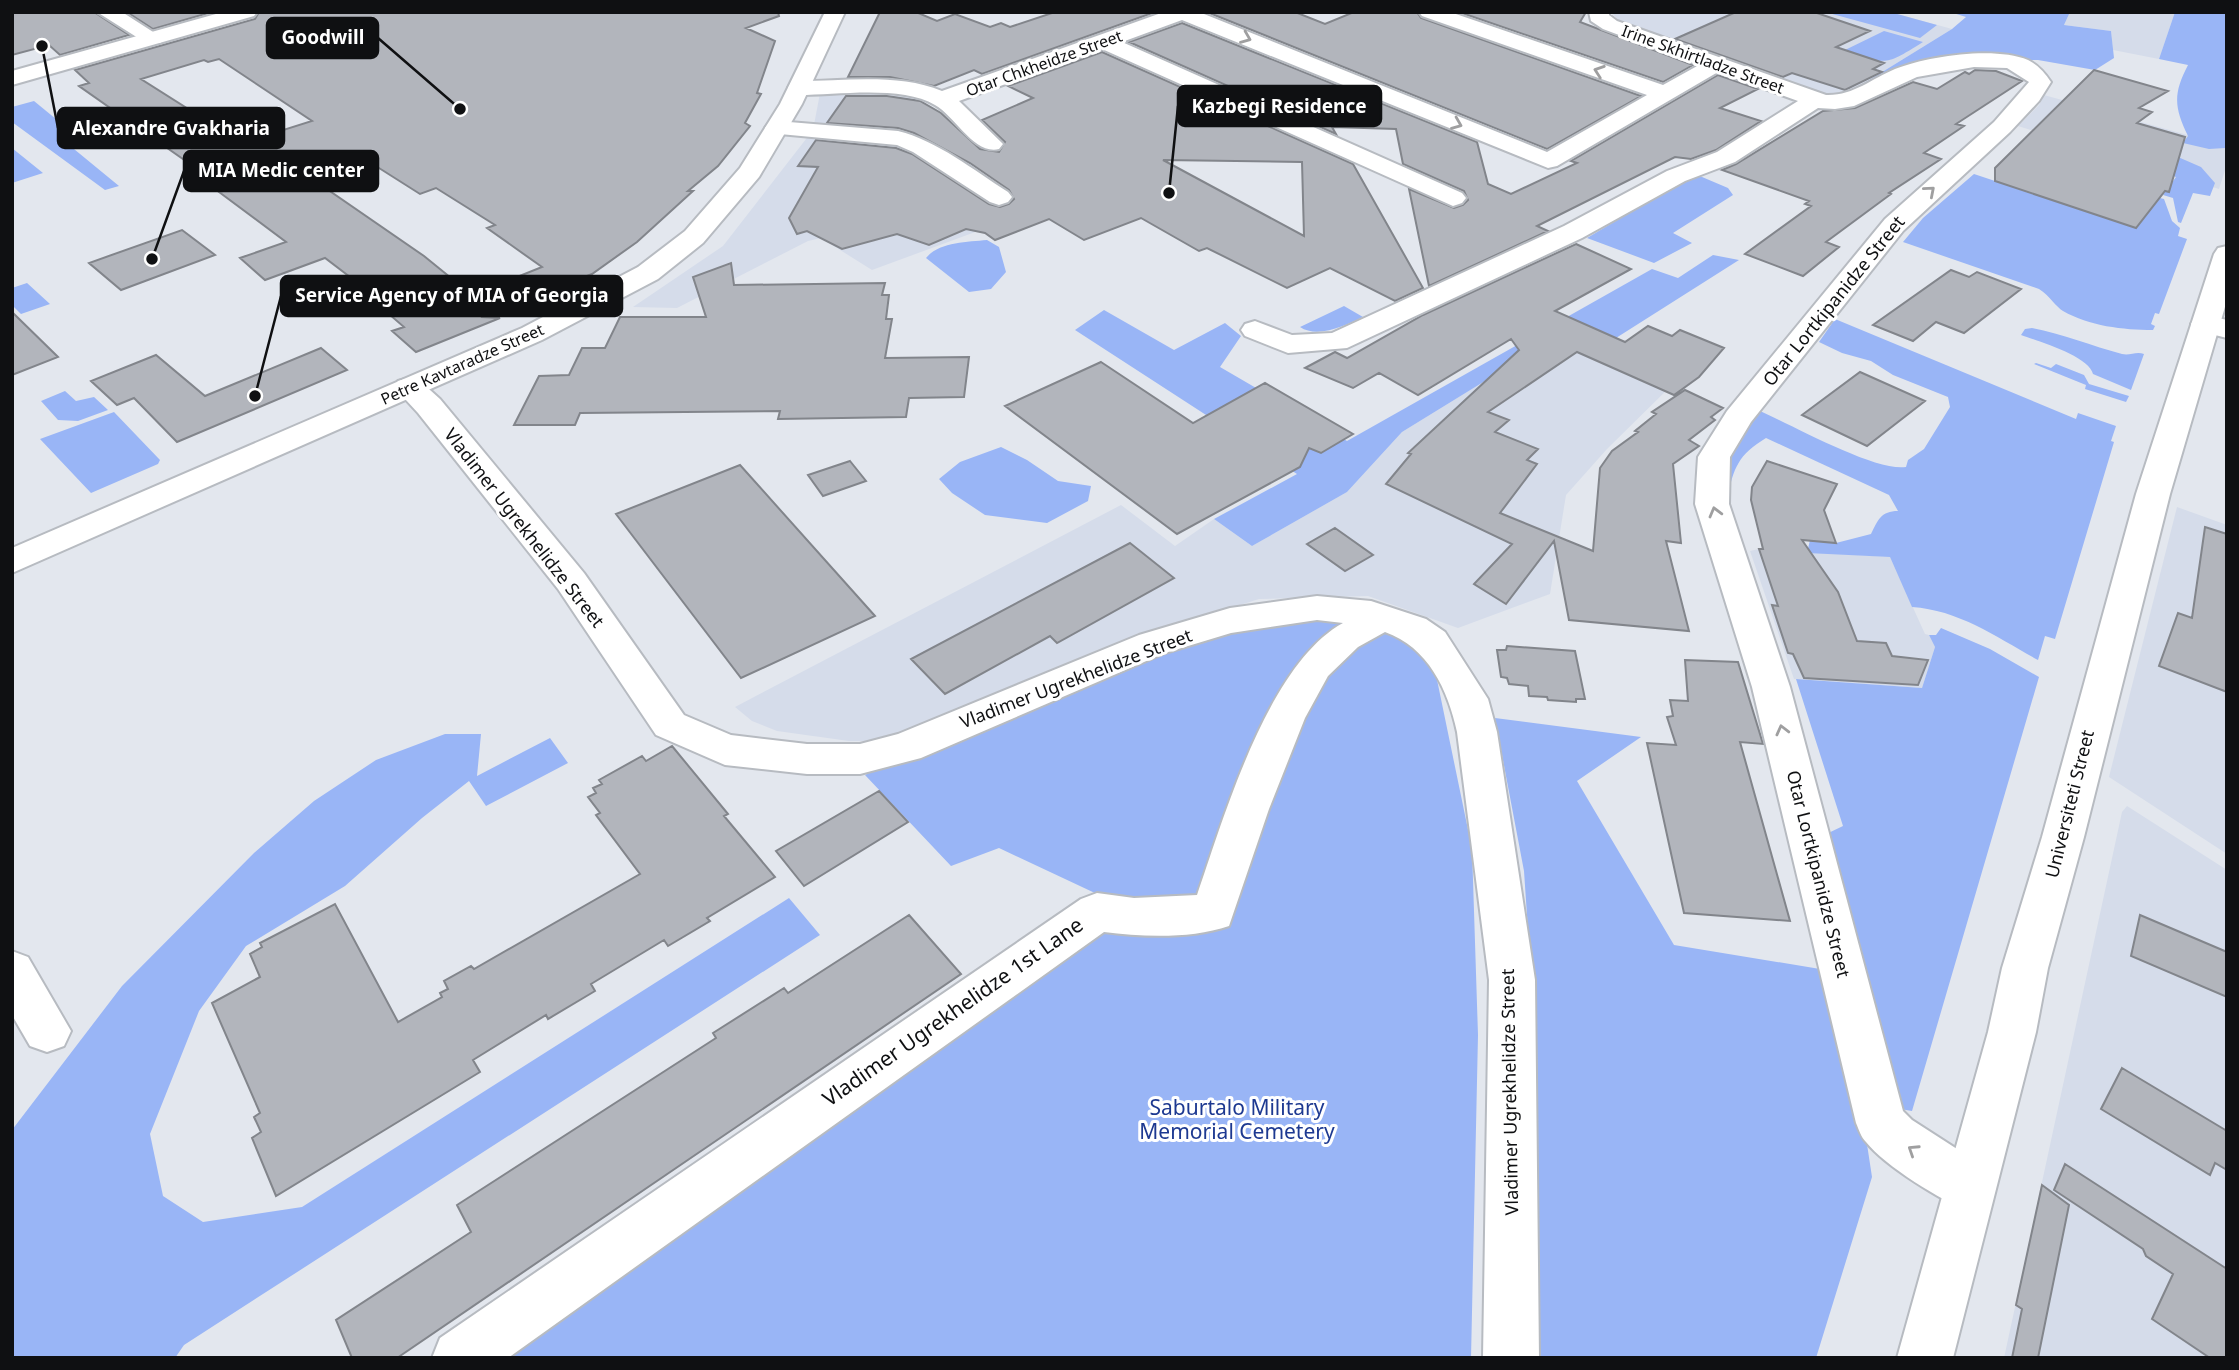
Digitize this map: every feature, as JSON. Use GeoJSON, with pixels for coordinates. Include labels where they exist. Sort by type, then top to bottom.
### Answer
{"type":"FeatureCollection","features":[{"type":"Feature","properties":{"kind":"street"},"geometry":{"type":"LineString","coordinates":[[107,12],[153,39]]}},
{"type":"Feature","properties":{"kind":"street"},"geometry":{"type":"LineString","coordinates":[[12,78],[247,12]]}},
{"type":"Feature","properties":{"kind":"street","name":"Petre Kavtaradze Street"},"geometry":{"type":"LineString","coordinates":[[12,562],[532,334],[648,273],[694,237],[750,172],[799,88],[835,12]]}},
{"type":"Feature","properties":{"kind":"street"},"geometry":{"type":"LineString","coordinates":[[1429,12],[1664,93]]}},
{"type":"Feature","properties":{"kind":"street","name":"Irine Skhirtladze Street"},"geometry":{"type":"LineString","coordinates":[[1599,12],[1598,17],[1610,25],[1814,100]]}},
{"type":"Feature","properties":{"kind":"street"},"geometry":{"type":"LineString","coordinates":[[1184,13],[1548,161],[1716,64]]}},
{"type":"Feature","properties":{"kind":"street","name":"Otar Chkheidze Street"},"geometry":{"type":"LineString","coordinates":[[942,99],[1184,13]]}},
{"type":"Feature","properties":{"kind":"street"},"geometry":{"type":"LineString","coordinates":[[1103,41],[1453,198]]}},
{"type":"Feature","properties":{"kind":"street","name":"Otar Lortkipanidze Street"},"geometry":{"type":"LineString","coordinates":[[1814,100],[1844,102],[1868,94],[1914,70],[1984,58],[2020,65],[2032,71],[2040,82],[2031,96],[2002,127],[1894,225],[1738,418],[1714,457],[1712,504],[1771,687],[1881,1123],[1894,1137],[1970,1187]]}},
{"type":"Feature","properties":{"kind":"street"},"geometry":{"type":"LineString","coordinates":[[799,88],[884,88],[923,92],[942,99],[991,144]]}},
{"type":"Feature","properties":{"kind":"street"},"geometry":{"type":"LineString","coordinates":[[1255,330],[1288,344],[1337,342],[1573,232],[1676,176],[1726,157],[1814,100]]}},
{"type":"Feature","properties":{"kind":"street"},"geometry":{"type":"LineString","coordinates":[[777,128],[912,141],[927,148],[942,161],[999,197]]}},
{"type":"Feature","properties":{"kind":"street","name":"Universiteti Street"},"geometry":{"type":"LineString","coordinates":[[1925,1358],[2012,1032],[2025,968],[2170,436],[2216,327],[2227,254]]}},
{"type":"Feature","properties":{"kind":"street","name":"Vladimer Ugrekhelidze Street"},"geometry":{"type":"LineString","coordinates":[[409,387],[429,406],[570,581],[670,725],[724,750],[807,759],[860,760],[907,747],[1152,645],[1230,621],[1317,608],[1360,610],[1413,628],[1432,641],[1469,699],[1477,732],[1512,980],[1511,1358]]}},
{"type":"Feature","properties":{"kind":"street","name":"Vladimer Ugrekhelidze 1st Lane"},"geometry":{"type":"LineString","coordinates":[[460,1358],[1097,912],[1134,917],[1213,913],[1248,809],[1285,718],[1314,667],[1345,638],[1383,617]]}},
{"type":"Feature","properties":{"kind":"street"},"geometry":{"type":"LineString","coordinates":[[12,971],[47,1031]]}},
{"type":"Feature","properties":{"kind":"shaded area"},"geometry":{"type":"Polygon","coordinates":[[[1890,12],[1952,29],[1840,98],[1828,97],[1621,23],[1612,13],[1890,12]]]}},
{"type":"Feature","properties":{"kind":"shaded area"},"geometry":{"type":"Polygon","coordinates":[[[2070,12],[2175,12],[2159,59],[2113,50],[2111,31],[2064,25],[2070,12]]]}},
{"type":"Feature","properties":{"kind":"shaded area"},"geometry":{"type":"Polygon","coordinates":[[[821,88],[881,90],[913,98],[928,105],[1026,178],[1027,213],[872,270],[821,238],[808,241],[677,308],[633,307],[723,246],[813,130],[821,88]]]}},
{"type":"Feature","properties":{"kind":"shaded area"},"geometry":{"type":"Polygon","coordinates":[[[2044,95],[2227,146],[2227,164],[2219,189],[2018,126],[2039,105],[2044,95]]]}},
{"type":"Feature","properties":{"kind":"shaded area"},"geometry":{"type":"Polygon","coordinates":[[[1581,322],[1616,338],[1602,348],[1674,383],[1607,449],[1566,495],[1550,594],[1458,628],[1368,596],[1259,599],[1151,633],[907,741],[849,741],[777,731],[752,721],[735,707],[1121,505],[1175,546],[1214,519],[1252,546],[1347,492],[1402,432],[1581,322]]]}},
{"type":"Feature","properties":{"kind":"shaded area"},"geometry":{"type":"Polygon","coordinates":[[[2177,507],[2227,525],[2227,854],[2109,777],[2177,507]]]}},
{"type":"Feature","properties":{"kind":"shaded area"},"geometry":{"type":"Polygon","coordinates":[[[1759,549],[1890,557],[1925,634],[1929,635],[1935,647],[1922,688],[1794,679],[1750,551],[1759,549]]]}},
{"type":"Feature","properties":{"kind":"shaded area"},"geometry":{"type":"Polygon","coordinates":[[[2127,806],[2227,870],[2227,1358],[2004,1358],[2122,812],[2127,806]]]}},
{"type":"Feature","properties":{"kind":"green space"},"geometry":{"type":"Polygon","coordinates":[[[1825,12],[1890,12],[1937,25],[1920,38],[1825,12]]]}},
{"type":"Feature","properties":{"kind":"green space"},"geometry":{"type":"Polygon","coordinates":[[[1950,12],[2070,12],[2064,25],[2111,31],[2114,58],[2095,70],[1983,54],[1840,98],[1952,29],[1966,17],[1950,12]]]}},
{"type":"Feature","properties":{"kind":"green space"},"geometry":{"type":"Polygon","coordinates":[[[2175,12],[2227,12],[2225,148],[2209,149],[2183,143],[2188,136],[2177,101],[2188,65],[2159,59],[2175,12]]]}},
{"type":"Feature","properties":{"kind":"green space"},"geometry":{"type":"Polygon","coordinates":[[[1884,31],[1923,42],[1900,56],[1885,61],[1843,51],[1884,31]]]}},
{"type":"Feature","properties":{"kind":"green space"},"geometry":{"type":"Polygon","coordinates":[[[34,101],[73,133],[63,140],[119,186],[105,190],[12,122],[12,107],[34,101]]]}},
{"type":"Feature","properties":{"kind":"green space"},"geometry":{"type":"Polygon","coordinates":[[[12,148],[43,173],[12,183],[12,148]]]}},
{"type":"Feature","properties":{"kind":"green space"},"geometry":{"type":"Polygon","coordinates":[[[2178,157],[2201,167],[2215,183],[2210,196],[2193,193],[2181,223],[2178,222],[2173,198],[2163,195],[2176,177],[2165,173],[2178,157]]]}},
{"type":"Feature","properties":{"kind":"green space"},"geometry":{"type":"Polygon","coordinates":[[[1695,174],[1728,188],[1733,195],[1673,233],[1692,243],[1654,263],[1587,238],[1695,174]]]}},
{"type":"Feature","properties":{"kind":"green space"},"geometry":{"type":"Polygon","coordinates":[[[1974,174],[2136,228],[2160,198],[2164,199],[2172,221],[2180,228],[2178,236],[2187,239],[2159,314],[2155,313],[2151,324],[2155,326],[2153,330],[2095,324],[2060,309],[2039,289],[1903,242],[1923,218],[1974,174]]]}},
{"type":"Feature","properties":{"kind":"green space"},"geometry":{"type":"Polygon","coordinates":[[[987,240],[999,247],[1006,272],[991,289],[969,292],[926,258],[946,246],[987,240]]]}},
{"type":"Feature","properties":{"kind":"green space"},"geometry":{"type":"Polygon","coordinates":[[[1713,255],[1739,260],[1616,338],[1581,322],[1402,432],[1347,492],[1252,546],[1214,519],[1297,474],[1075,330],[1104,310],[1174,350],[1225,323],[1241,336],[1220,367],[1347,441],[1652,269],[1678,278],[1713,255]]]}},
{"type":"Feature","properties":{"kind":"green space"},"geometry":{"type":"Polygon","coordinates":[[[27,283],[50,304],[21,314],[12,305],[12,288],[27,283]]]}},
{"type":"Feature","properties":{"kind":"green space"},"geometry":{"type":"Polygon","coordinates":[[[1344,306],[1363,317],[1323,331],[1315,332],[1300,327],[1344,306]]]}},
{"type":"Feature","properties":{"kind":"green space"},"geometry":{"type":"Polygon","coordinates":[[[1835,319],[2076,419],[2078,413],[2116,426],[2111,441],[2114,442],[2055,639],[2045,636],[2038,660],[1962,619],[1946,613],[1912,607],[1890,557],[1807,553],[1810,540],[1836,543],[1871,534],[1884,515],[1898,511],[1889,495],[1766,438],[1743,456],[1732,478],[1727,499],[1724,500],[1726,464],[1737,442],[1760,411],[1855,455],[1892,467],[1906,467],[1908,460],[1924,449],[1950,407],[1948,397],[1893,375],[1871,361],[1842,353],[1819,342],[1835,319]]]}},
{"type":"Feature","properties":{"kind":"green space"},"geometry":{"type":"Polygon","coordinates":[[[2032,328],[2122,354],[2144,354],[2131,390],[2093,374],[2089,367],[2073,355],[2021,335],[2025,329],[2032,328]]]}},
{"type":"Feature","properties":{"kind":"green space"},"geometry":{"type":"Polygon","coordinates":[[[2034,364],[2051,368],[2056,364],[2084,375],[2089,384],[2129,396],[2126,402],[2085,389],[2086,385],[2034,364]]]}},
{"type":"Feature","properties":{"kind":"green space"},"geometry":{"type":"Polygon","coordinates":[[[65,391],[76,401],[94,397],[108,410],[78,421],[58,420],[41,401],[65,391]]]}},
{"type":"Feature","properties":{"kind":"green space"},"geometry":{"type":"Polygon","coordinates":[[[114,412],[160,460],[158,464],[91,493],[40,439],[114,412]]]}},
{"type":"Feature","properties":{"kind":"green space"},"geometry":{"type":"Polygon","coordinates":[[[1001,447],[1027,460],[1058,481],[1091,486],[1088,501],[1047,523],[985,515],[952,493],[939,479],[960,462],[1001,447]]]}},
{"type":"Feature","properties":{"kind":"green space","name":"Saburtalo Military Memorial Cemetery"},"geometry":{"type":"Polygon","coordinates":[[[1323,612],[1385,629],[1412,646],[1435,670],[1472,849],[1478,1035],[1471,1358],[497,1358],[1097,894],[999,848],[951,866],[865,775],[908,752],[1121,664],[1259,624],[1323,612]]]}},
{"type":"Feature","properties":{"kind":"green space"},"geometry":{"type":"Polygon","coordinates":[[[1941,628],[1990,649],[2039,677],[1912,1111],[1900,1109],[1820,837],[1843,826],[1796,679],[1922,688],[1935,647],[1929,635],[1936,635],[1941,628]]]}},
{"type":"Feature","properties":{"kind":"green space"},"geometry":{"type":"Polygon","coordinates":[[[1495,718],[1641,737],[1577,781],[1674,945],[1826,970],[1863,1118],[1872,1177],[1816,1358],[1537,1358],[1534,1019],[1524,871],[1495,718]]]}},
{"type":"Feature","properties":{"kind":"green space"},"geometry":{"type":"Polygon","coordinates":[[[445,734],[481,734],[477,776],[550,738],[568,763],[486,806],[469,781],[422,818],[345,886],[246,946],[199,1011],[150,1134],[163,1196],[203,1222],[302,1207],[789,898],[820,935],[184,1345],[175,1358],[12,1358],[12,1130],[122,986],[254,853],[314,801],[376,760],[445,734]]]}},
{"type":"Feature","properties":{"kind":"building"},"geometry":{"type":"Polygon","coordinates":[[[12,12],[94,12],[129,35],[60,55],[49,45],[12,55],[12,12]]]}},
{"type":"Feature","properties":{"kind":"building"},"geometry":{"type":"Polygon","coordinates":[[[127,12],[212,12],[153,29],[127,12]]]}},
{"type":"Feature","properties":{"kind":"building"},"geometry":{"type":"Polygon","coordinates":[[[259,12],[778,12],[779,16],[746,28],[775,41],[757,93],[761,94],[745,123],[750,126],[718,166],[688,191],[693,191],[637,242],[592,274],[481,317],[500,318],[416,352],[392,331],[404,327],[367,295],[371,293],[325,258],[265,280],[240,258],[286,242],[219,192],[227,190],[79,86],[89,83],[75,70],[255,19],[259,12]],[[219,59],[208,62],[204,60],[141,79],[242,143],[312,121],[219,59]],[[379,168],[324,187],[424,256],[472,295],[542,267],[487,228],[495,225],[436,188],[420,194],[379,168]]]}},
{"type":"Feature","properties":{"kind":"building"},"geometry":{"type":"Polygon","coordinates":[[[880,12],[916,12],[937,21],[955,14],[990,27],[1001,23],[1010,27],[1055,12],[1155,12],[982,74],[974,70],[934,86],[890,77],[848,77],[880,12]]]}},
{"type":"Feature","properties":{"kind":"building"},"geometry":{"type":"Polygon","coordinates":[[[1207,12],[1295,12],[1325,24],[1354,12],[1417,12],[1421,18],[1641,96],[1547,149],[1207,12]]]}},
{"type":"Feature","properties":{"kind":"building"},"geometry":{"type":"Polygon","coordinates":[[[1459,12],[1586,12],[1580,22],[1693,65],[1663,82],[1459,12]]]}},
{"type":"Feature","properties":{"kind":"building"},"geometry":{"type":"Polygon","coordinates":[[[1736,12],[1814,12],[1870,31],[1836,47],[1884,63],[1873,69],[1882,72],[1845,90],[1792,73],[1783,77],[1675,39],[1736,12]]]}},
{"type":"Feature","properties":{"kind":"building"},"geometry":{"type":"Polygon","coordinates":[[[1182,23],[1477,142],[1488,184],[1511,194],[1577,163],[1571,161],[1718,75],[1758,89],[1720,108],[1761,121],[1716,150],[1691,159],[1675,157],[1537,226],[1548,231],[1429,286],[1409,189],[1454,208],[1468,200],[1464,191],[1403,164],[1396,129],[1332,127],[1336,134],[1129,42],[1182,23]]]}},
{"type":"Feature","properties":{"kind":"building"},"geometry":{"type":"Polygon","coordinates":[[[1102,52],[1353,164],[1423,288],[1395,301],[1330,268],[1287,288],[1207,248],[1199,251],[1141,218],[1084,240],[1049,219],[995,240],[985,233],[966,229],[929,245],[897,234],[842,249],[807,231],[797,234],[789,218],[818,167],[798,166],[816,140],[896,148],[912,154],[989,204],[1000,207],[1009,204],[1014,199],[1009,190],[970,163],[914,133],[898,128],[827,123],[846,96],[887,96],[920,101],[941,113],[980,149],[999,152],[1005,142],[982,120],[1033,98],[1008,86],[1102,52]],[[1163,160],[1304,236],[1302,162],[1163,160]]]}},
{"type":"Feature","properties":{"kind":"building"},"geometry":{"type":"Polygon","coordinates":[[[1975,70],[1996,71],[2022,81],[1956,124],[1964,126],[1924,153],[1941,159],[1889,193],[1891,194],[1826,242],[1839,247],[1803,276],[1745,254],[1811,206],[1805,204],[1809,201],[1722,170],[1823,111],[1855,108],[1913,82],[1937,89],[1965,72],[1969,74],[1975,70]]]}},
{"type":"Feature","properties":{"kind":"building"},"geometry":{"type":"Polygon","coordinates":[[[2094,70],[2168,91],[2139,108],[2152,112],[2137,123],[2185,137],[2169,192],[2165,191],[2136,228],[1995,181],[1995,168],[2094,70]]]}},
{"type":"Feature","properties":{"kind":"building"},"geometry":{"type":"Polygon","coordinates":[[[182,230],[215,255],[121,290],[89,263],[182,230]]]}},
{"type":"Feature","properties":{"kind":"building"},"geometry":{"type":"Polygon","coordinates":[[[1576,244],[1631,269],[1555,311],[1625,342],[1648,326],[1672,336],[1680,330],[1724,348],[1699,377],[1674,395],[1577,352],[1488,412],[1509,420],[1495,432],[1538,449],[1527,460],[1537,464],[1500,513],[1593,551],[1600,468],[1612,451],[1638,432],[1635,431],[1656,414],[1652,412],[1685,390],[1723,408],[1711,417],[1715,420],[1689,440],[1699,446],[1673,464],[1681,543],[1666,541],[1689,631],[1569,620],[1554,541],[1506,604],[1474,584],[1512,544],[1386,484],[1411,454],[1408,453],[1519,350],[1511,339],[1418,395],[1379,373],[1353,388],[1305,368],[1335,352],[1347,358],[1423,315],[1576,244]]]}},
{"type":"Feature","properties":{"kind":"building"},"geometry":{"type":"Polygon","coordinates":[[[731,263],[734,285],[885,283],[882,295],[889,295],[886,319],[892,319],[885,358],[969,357],[964,397],[909,398],[906,417],[778,419],[780,411],[580,413],[575,425],[514,425],[539,376],[569,375],[582,348],[605,348],[620,317],[706,317],[693,277],[731,263]]]}},
{"type":"Feature","properties":{"kind":"building"},"geometry":{"type":"Polygon","coordinates":[[[1951,270],[1969,277],[1977,272],[2021,289],[1964,333],[1936,322],[1913,341],[1873,325],[1951,270]]]}},
{"type":"Feature","properties":{"kind":"building"},"geometry":{"type":"Polygon","coordinates":[[[12,312],[58,357],[12,375],[12,312]]]}},
{"type":"Feature","properties":{"kind":"building"},"geometry":{"type":"Polygon","coordinates":[[[321,348],[347,370],[177,442],[134,398],[117,405],[91,381],[156,355],[205,396],[321,348]]]}},
{"type":"Feature","properties":{"kind":"building"},"geometry":{"type":"Polygon","coordinates":[[[1101,362],[1193,423],[1265,383],[1353,434],[1321,453],[1309,448],[1300,467],[1177,534],[1005,406],[1101,362]]]}},
{"type":"Feature","properties":{"kind":"building"},"geometry":{"type":"Polygon","coordinates":[[[1860,372],[1925,401],[1867,446],[1802,415],[1860,372]]]}},
{"type":"Feature","properties":{"kind":"building"},"geometry":{"type":"Polygon","coordinates":[[[850,461],[866,481],[823,496],[808,475],[850,461]]]}},
{"type":"Feature","properties":{"kind":"building"},"geometry":{"type":"Polygon","coordinates":[[[1767,461],[1837,484],[1824,510],[1836,543],[1802,540],[1838,592],[1857,641],[1886,643],[1892,656],[1928,660],[1918,685],[1804,678],[1793,654],[1788,653],[1772,605],[1778,606],[1759,549],[1763,549],[1751,500],[1752,487],[1767,461]]]}},
{"type":"Feature","properties":{"kind":"building"},"geometry":{"type":"Polygon","coordinates":[[[740,465],[875,616],[741,678],[616,514],[740,465]]]}},
{"type":"Feature","properties":{"kind":"building"},"geometry":{"type":"Polygon","coordinates":[[[2205,527],[2227,534],[2227,692],[2159,666],[2178,613],[2192,618],[2205,527]]]}},
{"type":"Feature","properties":{"kind":"building"},"geometry":{"type":"Polygon","coordinates":[[[1335,528],[1373,555],[1345,571],[1307,544],[1335,528]]]}},
{"type":"Feature","properties":{"kind":"building"},"geometry":{"type":"Polygon","coordinates":[[[1130,543],[1174,578],[1057,643],[1050,636],[945,694],[911,659],[1130,543]]]}},
{"type":"Feature","properties":{"kind":"building"},"geometry":{"type":"Polygon","coordinates":[[[1507,646],[1575,651],[1585,699],[1576,699],[1576,702],[1548,700],[1547,697],[1529,696],[1528,686],[1509,684],[1507,678],[1501,677],[1497,650],[1506,650],[1507,646]]]}},
{"type":"Feature","properties":{"kind":"building"},"geometry":{"type":"Polygon","coordinates":[[[1685,660],[1738,662],[1763,744],[1740,742],[1790,921],[1684,913],[1647,743],[1676,745],[1667,717],[1673,716],[1670,700],[1688,701],[1685,660]]]}},
{"type":"Feature","properties":{"kind":"building"},"geometry":{"type":"Polygon","coordinates":[[[672,746],[728,814],[724,816],[775,877],[707,918],[710,921],[668,946],[664,940],[591,984],[595,991],[548,1019],[546,1015],[473,1060],[480,1072],[276,1196],[252,1138],[261,1132],[254,1117],[260,1113],[212,1003],[260,977],[250,954],[262,947],[260,943],[335,904],[398,1022],[442,997],[440,993],[448,989],[444,981],[471,966],[474,969],[640,874],[596,815],[600,813],[588,797],[596,793],[593,788],[602,784],[599,780],[642,756],[646,761],[672,746]]]}},
{"type":"Feature","properties":{"kind":"building"},"geometry":{"type":"Polygon","coordinates":[[[879,791],[908,822],[804,886],[776,851],[879,791]]]}},
{"type":"Feature","properties":{"kind":"building"},"geometry":{"type":"Polygon","coordinates":[[[909,915],[961,974],[397,1358],[352,1358],[336,1320],[471,1232],[457,1205],[716,1038],[713,1033],[784,988],[788,993],[909,915]]]}},
{"type":"Feature","properties":{"kind":"building"},"geometry":{"type":"Polygon","coordinates":[[[2140,915],[2227,952],[2227,997],[2131,956],[2140,915]]]}},
{"type":"Feature","properties":{"kind":"building"},"geometry":{"type":"Polygon","coordinates":[[[2122,1068],[2227,1131],[2227,1170],[2215,1163],[2210,1175],[2101,1109],[2122,1068]]]}},
{"type":"Feature","properties":{"kind":"building"},"geometry":{"type":"Polygon","coordinates":[[[2065,1164],[2227,1269],[2227,1358],[2210,1358],[2152,1319],[2173,1274],[2146,1256],[2143,1249],[2054,1190],[2065,1164]]]}},
{"type":"Feature","properties":{"kind":"building"},"geometry":{"type":"Polygon","coordinates":[[[2042,1185],[2069,1205],[2038,1358],[2012,1358],[2022,1309],[2016,1305],[2042,1185]]]}},
{"type":"Feature","properties":{"kind":"place","name":"Alexandre Gvakharia"},"geometry":{"type":"Point","coordinates":[42,46]}},
{"type":"Feature","properties":{"kind":"place","name":"Goodwill"},"geometry":{"type":"Point","coordinates":[460,109]}},
{"type":"Feature","properties":{"kind":"place","name":"Kazbegi Residence"},"geometry":{"type":"Point","coordinates":[1169,193]}},
{"type":"Feature","properties":{"kind":"place","name":"MIA Medic center"},"geometry":{"type":"Point","coordinates":[152,259]}},
{"type":"Feature","properties":{"kind":"place","name":"Service Agency of MIA of Georgia"},"geometry":{"type":"Point","coordinates":[255,396]}}]}
